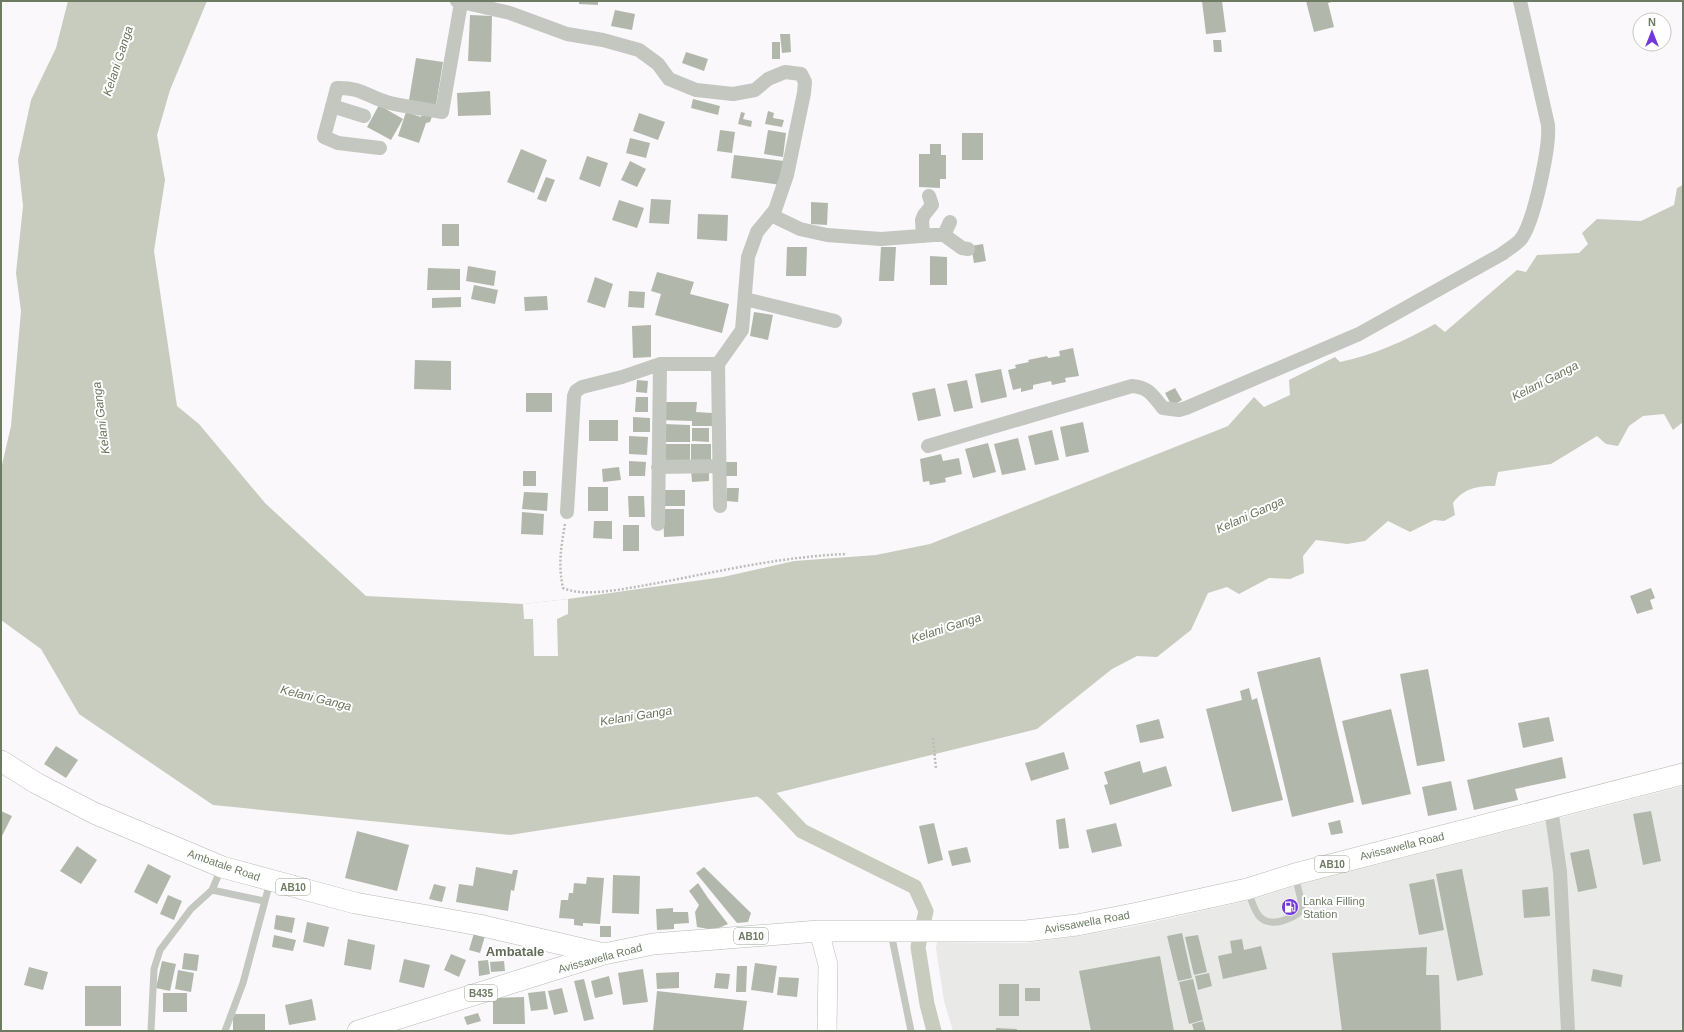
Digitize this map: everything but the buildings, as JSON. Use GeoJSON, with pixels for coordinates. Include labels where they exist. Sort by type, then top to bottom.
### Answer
{"type":"FeatureCollection","features":[{"type":"Feature","properties":{"kind":"main road","name":"Ambatale Road"},"geometry":{"type":"LineString","coordinates":[[1,761],[36,783],[94,812],[222,867],[355,903],[479,924],[604,954]]}},
{"type":"Feature","properties":{"kind":"main road","name":"Avissawella Road"},"geometry":{"type":"LineString","coordinates":[[358,1031],[604,954],[653,944],[819,931],[1026,931],[1077,925],[1247,889],[1295,874],[1683,774]]}},
{"type":"Feature","properties":{"kind":"main road"},"geometry":{"type":"LineString","coordinates":[[819,931],[828,965],[826,1031]]}},
{"type":"Feature","properties":{"kind":"street"},"geometry":{"type":"LineString","coordinates":[[928,446],[1132,386],[1140,386],[1148,390],[1163,408],[1179,410],[1186,408],[1359,334],[1502,254],[1513,246],[1522,238],[1528,223],[1537,194],[1549,136],[1548,125],[1520,1]]}},
{"type":"Feature","properties":{"kind":"street"},"geometry":{"type":"LineString","coordinates":[[380,148],[338,144],[324,137],[337,88],[348,88],[363,92],[389,103],[442,112],[459,2],[510,13],[567,34],[603,40],[639,50],[658,64],[669,79],[696,90],[733,94],[755,90],[768,79],[785,72],[801,74],[805,82],[804,93],[787,175],[775,210],[757,232],[750,252],[742,330],[718,364],[720,506]]}},
{"type":"Feature","properties":{"kind":"street"},"geometry":{"type":"LineString","coordinates":[[332,106],[364,116]]}},
{"type":"Feature","properties":{"kind":"street"},"geometry":{"type":"LineString","coordinates":[[923,236],[922,220],[932,205],[929,196]]}},
{"type":"Feature","properties":{"kind":"street"},"geometry":{"type":"LineString","coordinates":[[771,215],[800,229],[827,235],[881,240],[923,236],[944,236],[955,244],[968,249]]}},
{"type":"Feature","properties":{"kind":"street"},"geometry":{"type":"LineString","coordinates":[[944,236],[950,222]]}},
{"type":"Feature","properties":{"kind":"street"},"geometry":{"type":"LineString","coordinates":[[745,299],[834,321]]}},
{"type":"Feature","properties":{"kind":"street"},"geometry":{"type":"LineString","coordinates":[[567,512],[574,396],[576,391],[582,387],[622,377],[660,364],[718,364]]}},
{"type":"Feature","properties":{"kind":"street"},"geometry":{"type":"LineString","coordinates":[[658,524],[660,364]]}},
{"type":"Feature","properties":{"kind":"street"},"geometry":{"type":"LineString","coordinates":[[658,467],[719,466]]}},
{"type":"Feature","properties":{"kind":"street"},"geometry":{"type":"LineString","coordinates":[[1551,808],[1560,872],[1568,1031]]}},
{"type":"Feature","properties":{"kind":"lane"},"geometry":{"type":"LineString","coordinates":[[151,1031],[154,969],[160,950],[191,909],[212,890],[222,867]]}},
{"type":"Feature","properties":{"kind":"lane"},"geometry":{"type":"LineString","coordinates":[[1247,889],[1257,914],[1263,920],[1272,923],[1296,917],[1301,911],[1302,904],[1295,874]]}},
{"type":"Feature","properties":{"kind":"lane"},"geometry":{"type":"LineString","coordinates":[[225,1031],[243,983],[270,880]]}},
{"type":"Feature","properties":{"kind":"lane"},"geometry":{"type":"LineString","coordinates":[[212,890],[264,902]]}},
{"type":"Feature","properties":{"kind":"lane"},"geometry":{"type":"LineString","coordinates":[[895,931],[911,1031]]}},
{"type":"Feature","properties":{"kind":"path"},"geometry":{"type":"LineString","coordinates":[[567,512],[560,552],[561,577],[563,588],[572,592],[616,590],[656,584],[689,575],[727,570],[769,561],[847,554]]}},
{"type":"Feature","properties":{"kind":"path"},"geometry":{"type":"LineString","coordinates":[[933,738],[936,769]]}},
{"type":"Feature","properties":{"kind":"shaded area"},"geometry":{"type":"Polygon","coordinates":[[[1683,786],[1683,1031],[953,1031],[944,1001],[936,948],[937,942],[1027,943],[1079,936],[1140,925],[1250,900],[1298,885],[1683,786]]]}},
{"type":"Feature","properties":{"kind":"water","name":"Kelani Ganga"},"geometry":{"type":"Polygon","coordinates":[[[68,1],[207,1],[170,90],[157,135],[165,180],[154,251],[177,406],[199,424],[265,503],[366,596],[523,604],[723,577],[794,561],[876,555],[930,544],[1228,426],[1254,397],[1264,407],[1290,395],[1289,380],[1335,357],[1340,362],[1365,356],[1400,342],[1435,324],[1445,332],[1517,270],[1526,272],[1537,255],[1579,253],[1588,244],[1582,233],[1597,219],[1641,221],[1674,205],[1677,188],[1683,185],[1683,422],[1673,430],[1664,414],[1643,416],[1629,426],[1618,446],[1606,444],[1597,436],[1551,464],[1498,472],[1495,486],[1477,487],[1466,491],[1457,498],[1453,503],[1455,515],[1444,521],[1434,520],[1410,532],[1388,521],[1365,541],[1347,544],[1316,540],[1303,556],[1304,573],[1290,579],[1269,578],[1239,594],[1227,587],[1208,593],[1191,630],[1157,657],[1137,656],[1112,669],[1037,729],[768,795],[510,835],[213,805],[79,714],[41,649],[1,620],[1,469],[11,426],[21,311],[16,273],[23,206],[18,160],[31,100],[56,48],[68,1]]]}},
{"type":"Feature","properties":{"kind":"pier"},"geometry":{"type":"Polygon","coordinates":[[[568,599],[568,614],[557,619],[558,656],[534,656],[533,619],[524,619],[523,604],[568,599]]]}},
{"type":"Feature","properties":{"kind":"waterway"},"geometry":{"type":"LineString","coordinates":[[756,779],[761,790],[768,795],[802,831],[915,887],[926,911],[918,947],[927,1004],[934,1031]]}},
{"type":"Feature","properties":{"kind":"place","name":"Lanka Filling Station"},"geometry":{"type":"Point","coordinates":[1290,907]}},
{"type":"Feature","properties":{"kind":"district","name":"Ambatale"},"geometry":{"type":"Point","coordinates":[515,951]}}]}
